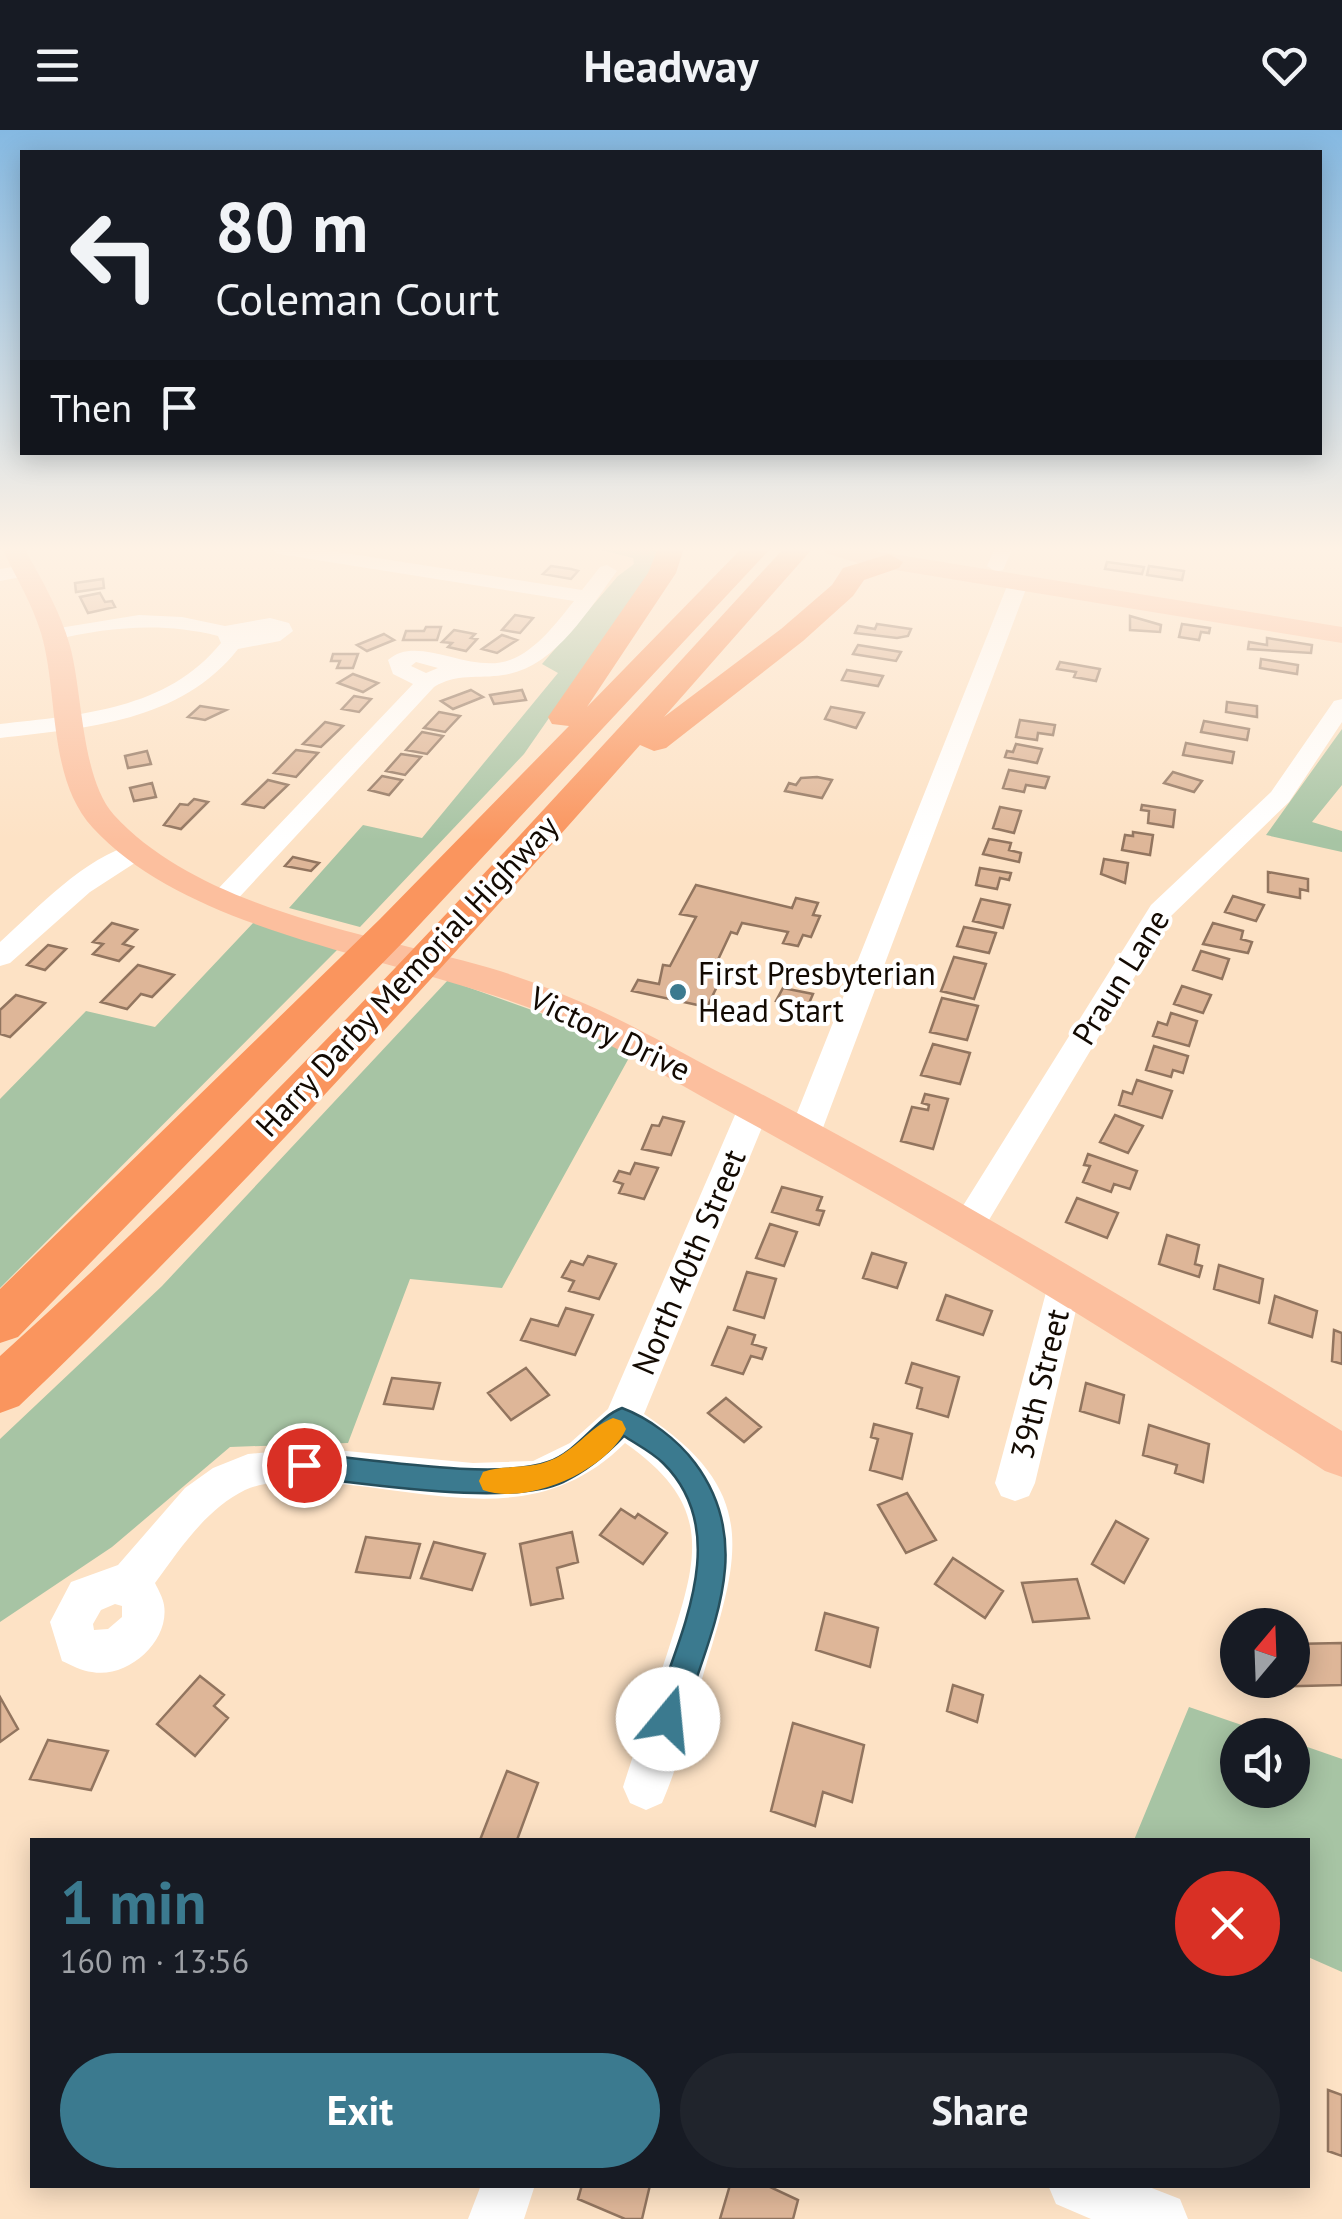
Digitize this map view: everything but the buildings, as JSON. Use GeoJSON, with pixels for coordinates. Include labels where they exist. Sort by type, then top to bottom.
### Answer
{"type":"FeatureCollection","features":[{"type":"Feature","properties":{"kind":"highway"},"geometry":{"type":"LineString","coordinates":[[488,830],[628,645]]}},
{"type":"Feature","properties":{"kind":"highway","name":"Harry Darby Memorial Highway"},"geometry":{"type":"LineString","coordinates":[[0,1322],[208,1119],[663,645]]}},
{"type":"Feature","properties":{"kind":"highway","name":"Harry Darby Memorial Highway"},"geometry":{"type":"LineString","coordinates":[[0,1390],[141,1260],[721,645]]}},
{"type":"Feature","properties":{"kind":"highway"},"geometry":{"type":"LineString","coordinates":[[560,813],[778,645]]}},
{"type":"Feature","properties":{"kind":"main road","name":"Victory Drive"},"geometry":{"type":"LineString","coordinates":[[56,645],[85,786],[98,817],[135,852],[178,879],[224,898],[544,998],[594,1020],[968,1226],[1342,1456]]}},
{"type":"Feature","properties":{"kind":"street"},"geometry":{"type":"LineString","coordinates":[[0,731],[140,706],[178,692],[208,670],[224,645]]}},
{"type":"Feature","properties":{"kind":"street"},"geometry":{"type":"LineString","coordinates":[[224,898],[426,682],[436,675],[465,669],[503,669],[533,659],[545,645]]}},
{"type":"Feature","properties":{"kind":"street"},"geometry":{"type":"LineString","coordinates":[[805,1133],[994,645]]}},
{"type":"Feature","properties":{"kind":"street"},"geometry":{"type":"LineString","coordinates":[[426,682],[401,668],[399,660],[416,655],[465,669]]}},
{"type":"Feature","properties":{"kind":"street","name":"Praun Lane"},"geometry":{"type":"LineString","coordinates":[[968,1226],[1160,911],[1280,796],[1342,706]]}},
{"type":"Feature","properties":{"kind":"street"},"geometry":{"type":"LineString","coordinates":[[2,954],[72,890],[101,869],[135,852]]}},
{"type":"Feature","properties":{"kind":"street","name":"North 40th Street"},"geometry":{"type":"LineString","coordinates":[[622,1420],[754,1108]]}},
{"type":"Feature","properties":{"kind":"street","name":"39th Street"},"geometry":{"type":"LineString","coordinates":[[1015,1483],[1065,1285]]}},
{"type":"Feature","properties":{"kind":"street"},"geometry":{"type":"LineString","coordinates":[[128,1585],[192,1509],[224,1481],[269,1464],[338,1466],[506,1482],[554,1473],[594,1449],[622,1420],[672,1454],[699,1490],[714,1536],[711,1582],[646,1787]]}},
{"type":"Feature","properties":{"kind":"street"},"geometry":{"type":"LineString","coordinates":[[496,2219],[507,2188]]}},
{"type":"Feature","properties":{"kind":"street"},"geometry":{"type":"LineString","coordinates":[[1082,2188],[1160,2219]]}},
{"type":"Feature","properties":{"kind":"green space"},"geometry":{"type":"Polygon","coordinates":[[[558,645],[599,645],[524,754],[360,927],[289,908],[363,825],[422,838],[558,673],[542,664],[558,645]]]}},
{"type":"Feature","properties":{"kind":"green space"},"geometry":{"type":"Polygon","coordinates":[[[1342,729],[1342,785],[1312,822],[1342,831],[1342,852],[1266,835],[1342,729]]]}},
{"type":"Feature","properties":{"kind":"green space"},"geometry":{"type":"Polygon","coordinates":[[[254,922],[341,946],[0,1288],[0,1099],[86,1011],[155,1027],[254,922]]]}},
{"type":"Feature","properties":{"kind":"green space"},"geometry":{"type":"Polygon","coordinates":[[[448,980],[582,1028],[630,1056],[502,1288],[410,1279],[348,1443],[230,1447],[112,1547],[0,1622],[0,1439],[162,1286],[448,980]]]}},
{"type":"Feature","properties":{"kind":"green space"},"geometry":{"type":"Polygon","coordinates":[[[1189,1707],[1221,1718],[1220,1808],[1310,1808],[1310,1748],[1342,1759],[1342,1972],[1310,1958],[1310,1838],[1135,1838],[1189,1707]]]}},
{"type":"Feature","properties":{"kind":"slow traffic"},"geometry":{"type":"LineString","coordinates":[[492,1481],[554,1473],[594,1449],[613,1429]]}},
{"type":"Feature","properties":{"kind":"place","name":"First Presbyterian Head Start"},"geometry":{"type":"Point","coordinates":[678,992]}},
{"type":"Feature","properties":{"kind":"route"},"geometry":{"type":"LineString","coordinates":[[304,1465],[506,1482],[554,1473],[594,1449],[622,1420],[672,1454],[699,1490],[714,1536],[711,1582],[668,1719]]}}]}
